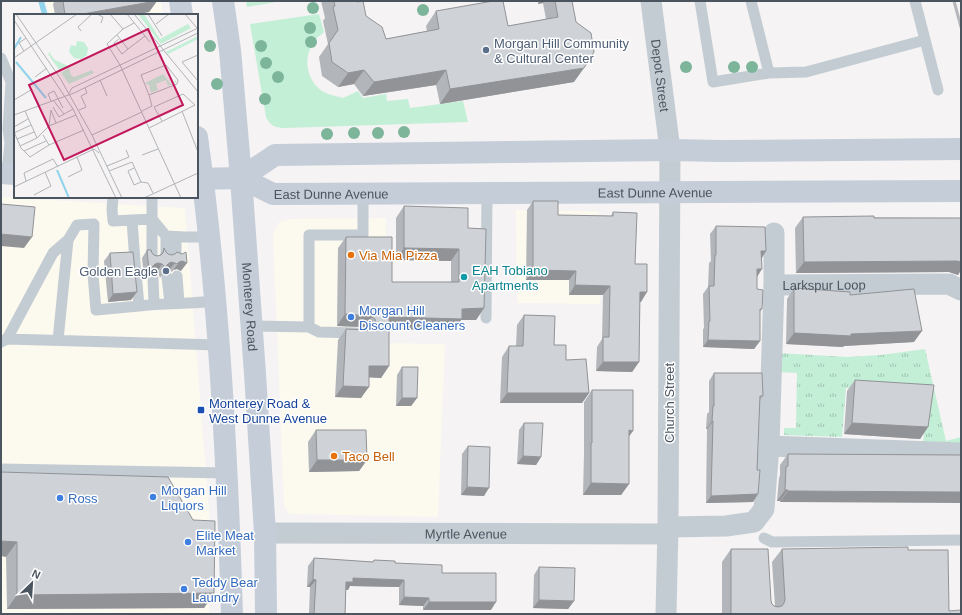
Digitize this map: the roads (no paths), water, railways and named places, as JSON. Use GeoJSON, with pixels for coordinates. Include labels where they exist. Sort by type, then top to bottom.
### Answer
{"type":"FeatureCollection","features":[{"type":"Feature","properties":{"kind":"main road"},"geometry":{"type":"LineString","coordinates":[[180,1],[182,14]]}},
{"type":"Feature","properties":{"kind":"main road","name":"Monterey Road"},"geometry":{"type":"LineString","coordinates":[[223,1],[230,50],[252,326],[265,533],[266,614]]}},
{"type":"Feature","properties":{"kind":"main road"},"geometry":{"type":"LineString","coordinates":[[200,179],[241,178],[275,155],[670,150],[721,152],[961,149]]}},
{"type":"Feature","properties":{"kind":"main road"},"geometry":{"type":"LineString","coordinates":[[198,151],[200,179],[209,237],[219,345],[227,473],[232,614]]}},
{"type":"Feature","properties":{"kind":"main road","name":"East Dunne Avenue"},"geometry":{"type":"LineString","coordinates":[[241,178],[273,194],[961,191]]}},
{"type":"Feature","properties":{"kind":"street","name":"Depot Street"},"geometry":{"type":"LineString","coordinates":[[651,1],[670,150],[670,192]]}},
{"type":"Feature","properties":{"kind":"street","name":"Church Street"},"geometry":{"type":"LineString","coordinates":[[666,614],[668,530],[670,192]]}},
{"type":"Feature","properties":{"kind":"street"},"geometry":{"type":"LineString","coordinates":[[774,233],[774,285]]}},
{"type":"Feature","properties":{"kind":"street","name":"Larkspur Loop"},"geometry":{"type":"LineString","coordinates":[[759,530],[764,509],[769,446],[774,285],[949,284],[961,290]]}},
{"type":"Feature","properties":{"kind":"street"},"geometry":{"type":"LineString","coordinates":[[769,446],[961,453]]}},
{"type":"Feature","properties":{"kind":"street"},"geometry":{"type":"LineString","coordinates":[[668,530],[726,526],[759,530]]}},
{"type":"Feature","properties":{"kind":"street","name":"Myrtle Avenue"},"geometry":{"type":"LineString","coordinates":[[265,533],[668,530]]}},
{"type":"Feature","properties":{"kind":"lane"},"geometry":{"type":"LineString","coordinates":[[700,1],[713,82],[769,73],[806,72],[926,40]]}},
{"type":"Feature","properties":{"kind":"lane"},"geometry":{"type":"LineString","coordinates":[[751,1],[769,73]]}},
{"type":"Feature","properties":{"kind":"lane"},"geometry":{"type":"LineString","coordinates":[[915,1],[938,90]]}},
{"type":"Feature","properties":{"kind":"lane"},"geometry":{"type":"LineString","coordinates":[[1,58],[12,82],[8,129],[10,143],[8,173]]}},
{"type":"Feature","properties":{"kind":"lane"},"geometry":{"type":"LineString","coordinates":[[486,318],[487,192]]}},
{"type":"Feature","properties":{"kind":"lane"},"geometry":{"type":"LineString","coordinates":[[309,327],[309,235],[363,235],[363,193]]}},
{"type":"Feature","properties":{"kind":"lane"},"geometry":{"type":"LineString","coordinates":[[113,198],[113,221],[152,219],[171,236],[209,237]]}},
{"type":"Feature","properties":{"kind":"lane"},"geometry":{"type":"LineString","coordinates":[[152,198],[152,257]]}},
{"type":"Feature","properties":{"kind":"lane"},"geometry":{"type":"LineString","coordinates":[[132,220],[139,306]]}},
{"type":"Feature","properties":{"kind":"lane"},"geometry":{"type":"LineString","coordinates":[[215,301],[189,304],[154,304],[96,310],[93,274],[94,224],[77,225],[68,240],[53,253],[4,340],[58,340],[219,345]]}},
{"type":"Feature","properties":{"kind":"lane"},"geometry":{"type":"LineString","coordinates":[[171,236],[171,255]]}},
{"type":"Feature","properties":{"kind":"lane"},"geometry":{"type":"LineString","coordinates":[[58,340],[68,240]]}},
{"type":"Feature","properties":{"kind":"lane"},"geometry":{"type":"LineString","coordinates":[[172,276],[174,303]]}},
{"type":"Feature","properties":{"kind":"lane"},"geometry":{"type":"LineString","coordinates":[[153,278],[154,304]]}},
{"type":"Feature","properties":{"kind":"lane"},"geometry":{"type":"LineString","coordinates":[[252,326],[309,327],[319,332],[361,334]]}},
{"type":"Feature","properties":{"kind":"lane"},"geometry":{"type":"LineString","coordinates":[[1,469],[227,473]]}},
{"type":"Feature","properties":{"kind":"lane"},"geometry":{"type":"LineString","coordinates":[[759,530],[772,542],[961,540]]}},
{"type":"Feature","properties":{"kind":"lane"},"geometry":{"type":"LineString","coordinates":[[759,530],[765,553]]}},
{"type":"Feature","properties":{"kind":"waterway"},"geometry":{"type":"LineString","coordinates":[[41,1],[45,14]]}},
{"type":"Feature","properties":{"kind":"railway"},"geometry":{"type":"LineString","coordinates":[[954,1],[961,27]]}},
{"type":"Feature","properties":{"kind":"place","name":"Morgan Hill Community & Cultural Center"},"geometry":{"type":"Point","coordinates":[486,50]}},
{"type":"Feature","properties":{"kind":"place","name":"Via Mia Pizza"},"geometry":{"type":"Point","coordinates":[351,255]}},
{"type":"Feature","properties":{"kind":"place","name":"Golden Eagle"},"geometry":{"type":"Point","coordinates":[166,271]}},
{"type":"Feature","properties":{"kind":"place","name":"EAH Tobiano Apartments"},"geometry":{"type":"Point","coordinates":[464,277]}},
{"type":"Feature","properties":{"kind":"place","name":"Morgan Hill Discount Cleaners"},"geometry":{"type":"Point","coordinates":[351,317]}},
{"type":"Feature","properties":{"kind":"place","name":"Monterey Road & West Dunne Avenue"},"geometry":{"type":"Point","coordinates":[201,410]}},
{"type":"Feature","properties":{"kind":"place","name":"Taco Bell"},"geometry":{"type":"Point","coordinates":[334,456]}},
{"type":"Feature","properties":{"kind":"place","name":"Morgan Hill Liquors"},"geometry":{"type":"Point","coordinates":[153,497]}},
{"type":"Feature","properties":{"kind":"place","name":"Ross"},"geometry":{"type":"Point","coordinates":[60,498]}},
{"type":"Feature","properties":{"kind":"place","name":"Elite Meat Market"},"geometry":{"type":"Point","coordinates":[188,542]}},
{"type":"Feature","properties":{"kind":"place","name":"Teddy Bear Laundry"},"geometry":{"type":"Point","coordinates":[184,589]}}]}
